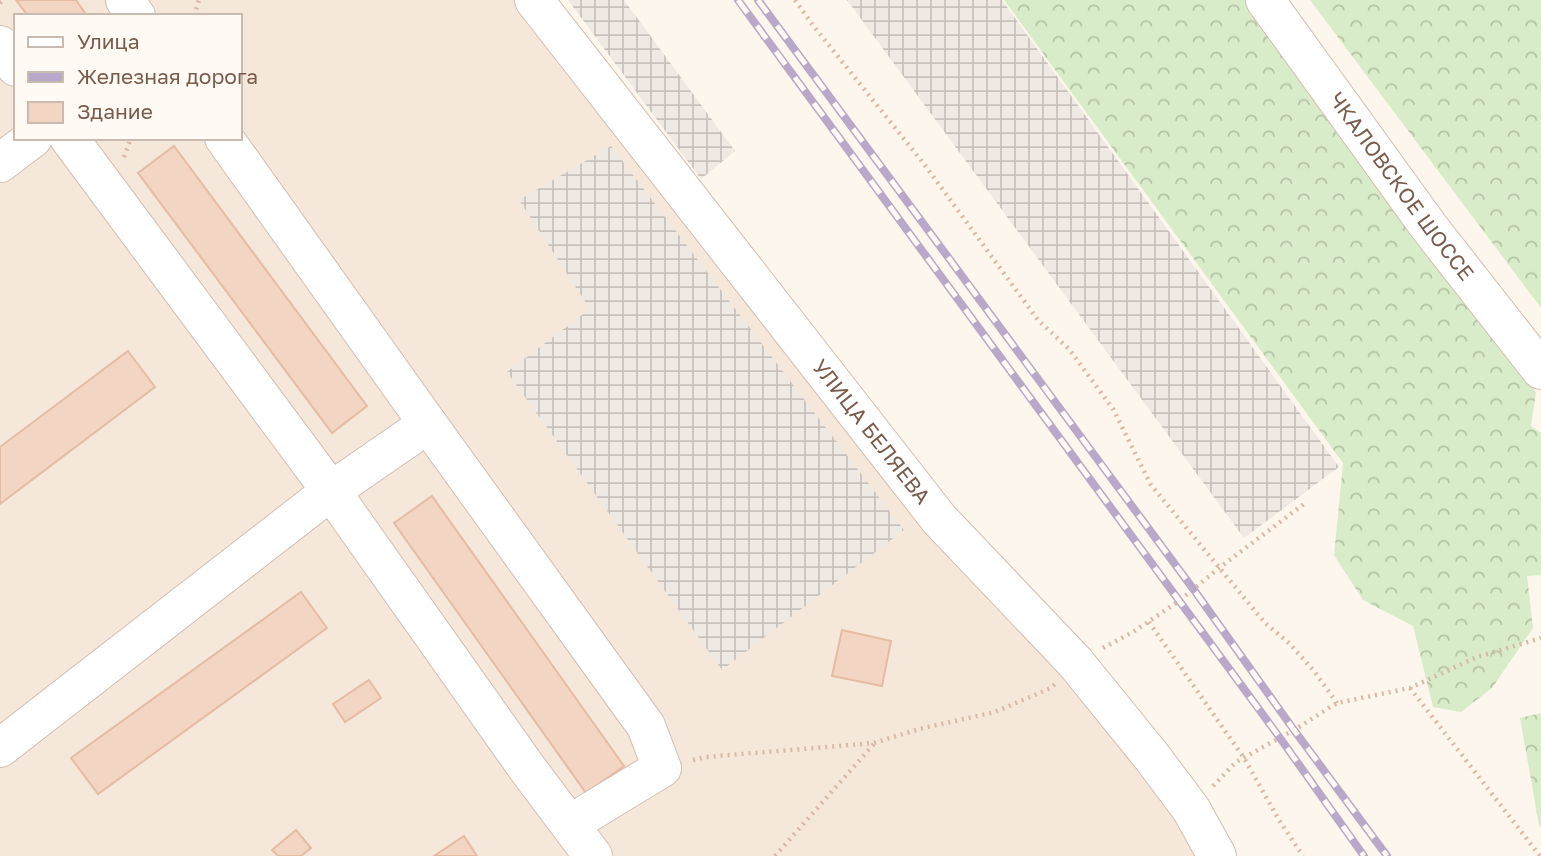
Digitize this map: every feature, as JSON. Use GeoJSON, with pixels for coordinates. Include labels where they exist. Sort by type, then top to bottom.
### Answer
{"type":"FeatureCollection","features":[{"type":"Feature","properties":{"kind":"street","name":"УЛИЦА БЕЛЯЕВА"},"geometry":{"type":"LineString","coordinates":[[534,0],[939,519],[1074,662],[1152,757],[1191,809],[1217,856]]}},
{"type":"Feature","properties":{"kind":"street","name":"ЧКАЛОВСКОЕ ШОССЕ"},"geometry":{"type":"LineString","coordinates":[[1265,0],[1429,227],[1541,370]]}},
{"type":"Feature","properties":{"kind":"street"},"geometry":{"type":"LineString","coordinates":[[0,46],[14,64]]}},
{"type":"Feature","properties":{"kind":"street"},"geometry":{"type":"LineString","coordinates":[[0,163],[30,140]]}},
{"type":"Feature","properties":{"kind":"street"},"geometry":{"type":"LineString","coordinates":[[70,140],[331,491],[527,768],[593,856]]}},
{"type":"Feature","properties":{"kind":"street"},"geometry":{"type":"LineString","coordinates":[[225,140],[646,726],[662,768],[570,824]]}},
{"type":"Feature","properties":{"kind":"street"},"geometry":{"type":"LineString","coordinates":[[0,748],[331,491],[428,424]]}},
{"type":"Feature","properties":{"kind":"path"},"geometry":{"type":"LineString","coordinates":[[795,0],[924,164],[1038,320],[1069,349],[1113,408],[1152,485],[1265,623],[1290,644],[1314,671],[1337,703]]}},
{"type":"Feature","properties":{"kind":"path"},"geometry":{"type":"LineString","coordinates":[[662,768],[706,757],[874,743],[919,729],[995,712],[1051,688],[1074,662],[1149,622],[1304,504]]}},
{"type":"Feature","properties":{"kind":"path"},"geometry":{"type":"LineString","coordinates":[[1149,622],[1244,758],[1303,856]]}},
{"type":"Feature","properties":{"kind":"path"},"geometry":{"type":"LineString","coordinates":[[1191,809],[1236,762],[1337,703],[1410,688],[1477,657],[1541,638]]}},
{"type":"Feature","properties":{"kind":"path"},"geometry":{"type":"LineString","coordinates":[[1410,688],[1540,856]]}},
{"type":"Feature","properties":{"kind":"path"},"geometry":{"type":"LineString","coordinates":[[775,856],[874,743]]}},
{"type":"Feature","properties":{"kind":"shaded area"},"geometry":{"type":"Polygon","coordinates":[[[0,0],[534,0],[1217,856],[0,856],[0,0]]]}},
{"type":"Feature","properties":{"kind":"shaded area"},"geometry":{"type":"Polygon","coordinates":[[[568,0],[624,0],[735,151],[701,179],[568,0]]]}},
{"type":"Feature","properties":{"kind":"shaded area"},"geometry":{"type":"Polygon","coordinates":[[[847,0],[1002,0],[1339,467],[1244,538],[847,0]]]}},
{"type":"Feature","properties":{"kind":"shaded area"},"geometry":{"type":"Polygon","coordinates":[[[611,146],[904,530],[722,670],[507,372],[590,309],[519,200],[611,146]]]}},
{"type":"Feature","properties":{"kind":"green space"},"geometry":{"type":"Polygon","coordinates":[[[1004,0],[1247,0],[1519,360],[1536,393],[1531,426],[1541,433],[1541,575],[1527,576],[1533,628],[1492,688],[1461,712],[1433,707],[1413,626],[1363,600],[1334,555],[1343,463],[1004,0]]]}},
{"type":"Feature","properties":{"kind":"green space"},"geometry":{"type":"Polygon","coordinates":[[[1310,0],[1541,0],[1541,308],[1310,0]]]}},
{"type":"Feature","properties":{"kind":"green space"},"geometry":{"type":"Polygon","coordinates":[[[1541,713],[1541,828],[1520,718],[1541,713]]]}},
{"type":"Feature","properties":{"kind":"building"},"geometry":{"type":"Polygon","coordinates":[[[16,0],[76,0],[86,14],[26,14],[16,0]]]}},
{"type":"Feature","properties":{"kind":"building"},"geometry":{"type":"Polygon","coordinates":[[[174,146],[367,406],[332,433],[138,173],[174,146]]]}},
{"type":"Feature","properties":{"kind":"building"},"geometry":{"type":"Polygon","coordinates":[[[128,351],[155,387],[0,504],[0,447],[128,351]]]}},
{"type":"Feature","properties":{"kind":"building"},"geometry":{"type":"Polygon","coordinates":[[[432,496],[624,766],[586,793],[394,523],[432,496]]]}},
{"type":"Feature","properties":{"kind":"building"},"geometry":{"type":"Polygon","coordinates":[[[301,592],[327,628],[98,794],[71,758],[301,592]]]}},
{"type":"Feature","properties":{"kind":"building"},"geometry":{"type":"Polygon","coordinates":[[[842,630],[891,641],[882,686],[832,676],[842,630]]]}},
{"type":"Feature","properties":{"kind":"building"},"geometry":{"type":"Polygon","coordinates":[[[369,680],[381,698],[345,722],[333,704],[369,680]]]}},
{"type":"Feature","properties":{"kind":"building"},"geometry":{"type":"Polygon","coordinates":[[[296,830],[311,848],[301,856],[278,856],[272,850],[296,830]]]}},
{"type":"Feature","properties":{"kind":"building"},"geometry":{"type":"Polygon","coordinates":[[[464,836],[477,856],[434,856],[464,836]]]}},
{"type":"Feature","properties":{"kind":"railway"},"geometry":{"type":"LineString","coordinates":[[738,0],[1364,856]]}},
{"type":"Feature","properties":{"kind":"railway"},"geometry":{"type":"LineString","coordinates":[[758,0],[1387,856]]}}]}
